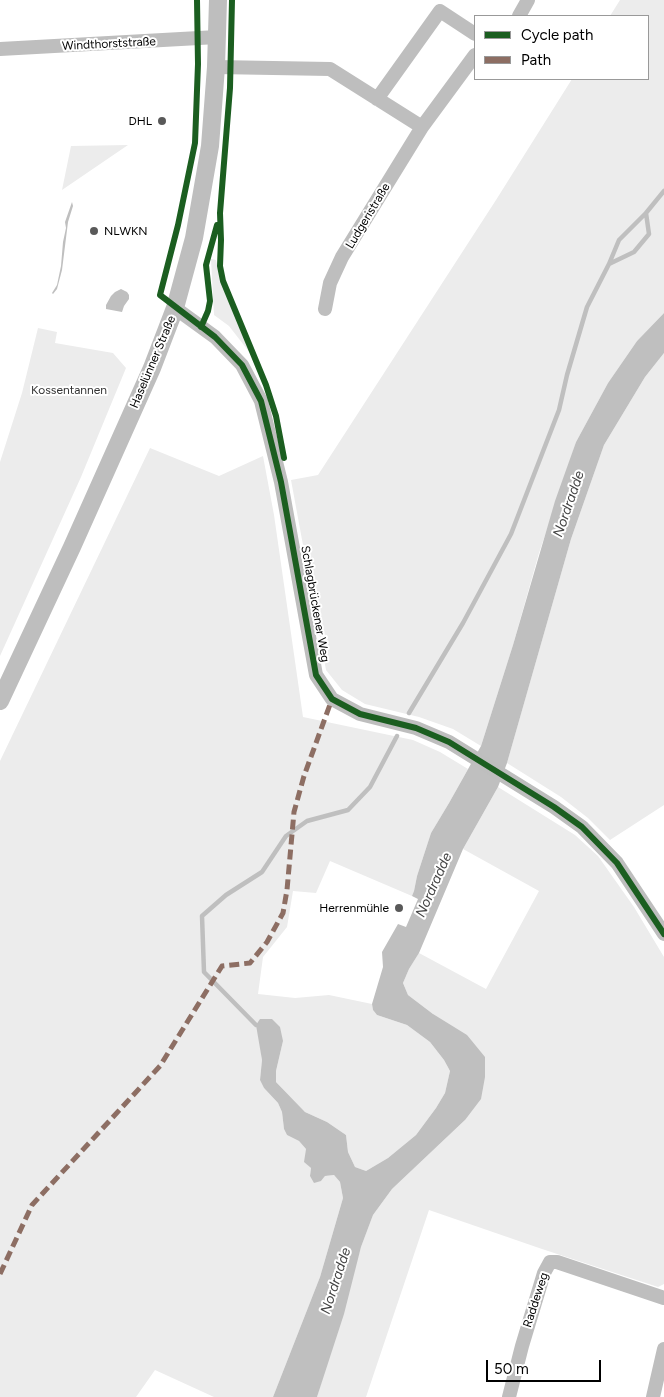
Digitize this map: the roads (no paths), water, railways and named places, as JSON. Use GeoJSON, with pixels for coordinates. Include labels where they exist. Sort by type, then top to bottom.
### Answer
{"type":"FeatureCollection","features":[{"type":"Feature","properties":{"kind":"street","name":"Haselünner Straße"},"geometry":{"type":"LineString","coordinates":[[0,700],[72,547],[152,368],[175,308],[194,238],[210,146],[216,67],[218,0]]}},
{"type":"Feature","properties":{"kind":"street"},"geometry":{"type":"LineString","coordinates":[[519,15],[528,0]]}},
{"type":"Feature","properties":{"kind":"street"},"geometry":{"type":"LineString","coordinates":[[377,99],[440,10],[474,33]]}},
{"type":"Feature","properties":{"kind":"street","name":"Windthorststraße"},"geometry":{"type":"LineString","coordinates":[[0,50],[217,37]]}},
{"type":"Feature","properties":{"kind":"street","name":"Ludgeristraße"},"geometry":{"type":"LineString","coordinates":[[326,309],[330,282],[342,257],[422,127],[474,56]]}},
{"type":"Feature","properties":{"kind":"street"},"geometry":{"type":"LineString","coordinates":[[216,67],[330,70],[422,127]]}},
{"type":"Feature","properties":{"kind":"street","name":"Schlagbrückener Weg"},"geometry":{"type":"LineString","coordinates":[[175,308],[215,337],[242,365],[261,401],[282,482],[316,675],[332,699],[360,714],[416,728],[449,742],[554,807],[582,828],[617,863],[664,934]]}},
{"type":"Feature","properties":{"kind":"street","name":"Raddeweg"},"geometry":{"type":"LineString","coordinates":[[508,1397],[544,1272],[550,1262],[557,1262],[664,1298]]}},
{"type":"Feature","properties":{"kind":"street"},"geometry":{"type":"LineString","coordinates":[[653,1397],[664,1349]]}},
{"type":"Feature","properties":{"kind":"water"},"geometry":{"type":"Polygon","coordinates":[[[72,202],[73,206],[68,222],[62,270],[57,289],[53,294],[61,266],[66,228],[65,222],[72,202]]]}},
{"type":"Feature","properties":{"kind":"water"},"geometry":{"type":"Polygon","coordinates":[[[121,289],[129,295],[129,299],[122,312],[106,309],[111,296],[121,289]]]}},
{"type":"Feature","properties":{"kind":"water","name":"Nordradde"},"geometry":{"type":"Polygon","coordinates":[[[664,313],[664,353],[645,377],[604,445],[571,539],[507,763],[498,787],[463,849],[419,953],[403,983],[408,995],[433,1014],[467,1035],[485,1057],[485,1077],[481,1099],[465,1120],[392,1189],[373,1215],[361,1247],[344,1314],[317,1397],[273,1397],[320,1277],[343,1198],[340,1182],[334,1175],[325,1176],[321,1181],[314,1183],[310,1176],[311,1168],[304,1162],[306,1149],[299,1141],[287,1135],[278,1103],[264,1088],[260,1080],[262,1060],[256,1025],[260,1019],[272,1019],[280,1027],[283,1041],[276,1071],[276,1082],[305,1112],[327,1122],[346,1135],[348,1152],[355,1167],[366,1171],[388,1158],[416,1135],[445,1093],[450,1071],[430,1042],[407,1025],[377,1015],[373,1010],[372,1004],[383,967],[382,952],[398,924],[406,927],[418,899],[412,896],[431,833],[481,746],[555,501],[576,442],[608,383],[637,341],[664,313]]]}},
{"type":"Feature","properties":{"kind":"waterway"},"geometry":{"type":"LineString","coordinates":[[409,713],[463,623],[511,534],[559,410],[587,307],[619,240],[646,213],[664,191]]}},
{"type":"Feature","properties":{"kind":"waterway"},"geometry":{"type":"LineString","coordinates":[[609,264],[634,252],[649,234],[646,213]]}},
{"type":"Feature","properties":{"kind":"waterway"},"geometry":{"type":"LineString","coordinates":[[256,1025],[204,972],[202,916],[226,895],[262,872],[286,836],[307,821],[348,810],[370,787],[397,736]]}},
{"type":"Feature","properties":{"kind":"place","name":"DHL"},"geometry":{"type":"Point","coordinates":[162,121]}},
{"type":"Feature","properties":{"kind":"place","name":"NLWKN"},"geometry":{"type":"Point","coordinates":[94,231]}},
{"type":"Feature","properties":{"kind":"place","name":"Herrenmühle"},"geometry":{"type":"Point","coordinates":[399,908]}},
{"type":"Feature","properties":{"kind":"park label","name":"Kossentannen"},"geometry":{"type":"Point","coordinates":[69,390]}}]}
